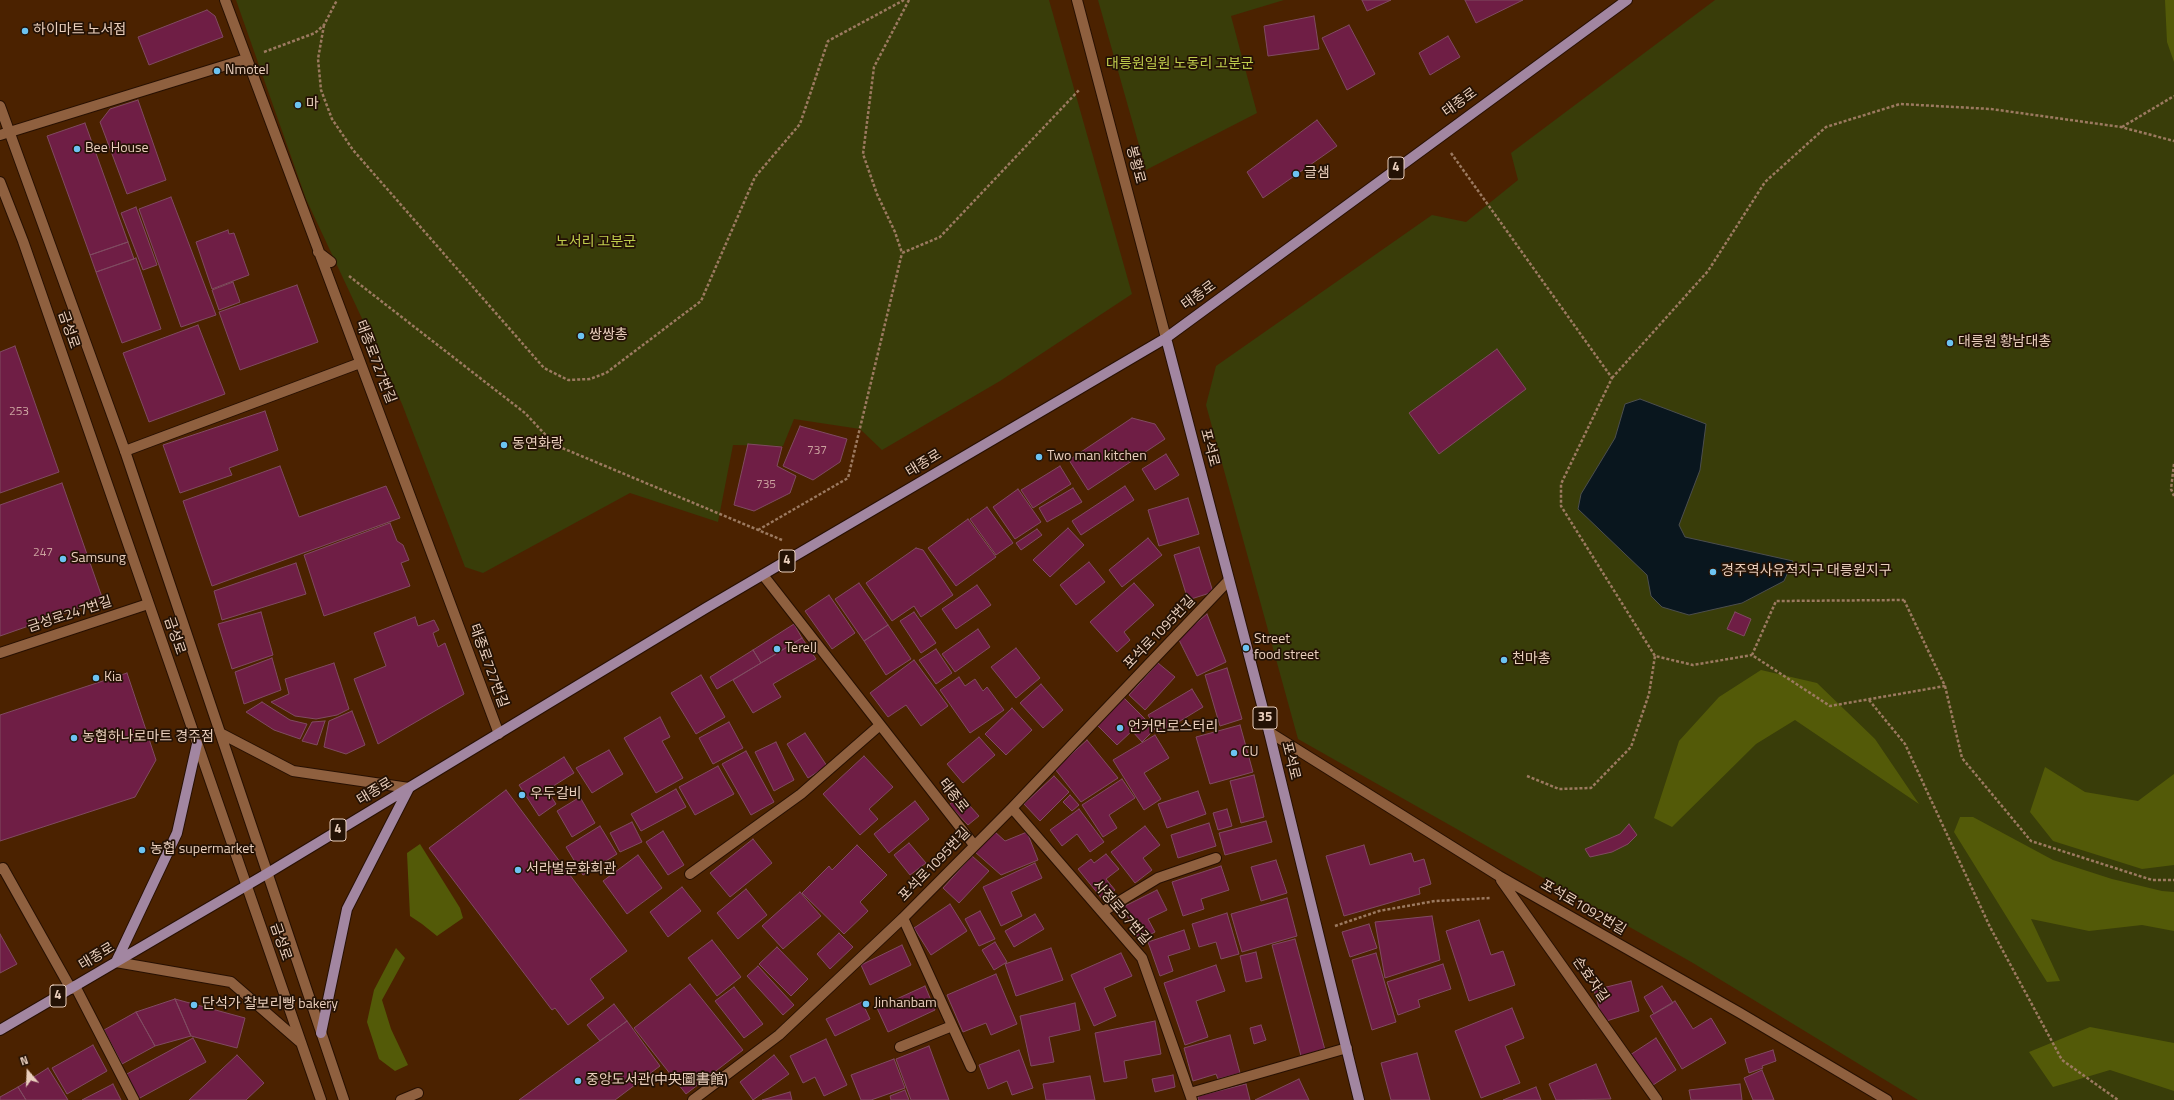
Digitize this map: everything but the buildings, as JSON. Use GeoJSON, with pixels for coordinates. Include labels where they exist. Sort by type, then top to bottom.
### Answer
{"type":"FeatureCollection","features":[{"type":"Feature","properties":{"kind":"main road","name":"태종로"},"geometry":{"type":"LineString","coordinates":[[0,1030],[268,873],[763,575],[1166,338],[1439,136],[1627,0]]}},
{"type":"Feature","properties":{"kind":"main road","name":"포석로"},"geometry":{"type":"LineString","coordinates":[[1166,338],[1269,732],[1360,1100]]}},
{"type":"Feature","properties":{"kind":"main road"},"geometry":{"type":"LineString","coordinates":[[116,962],[177,833],[197,744]]}},
{"type":"Feature","properties":{"kind":"main road"},"geometry":{"type":"LineString","coordinates":[[321,1033],[347,909],[409,788]]}},
{"type":"Feature","properties":{"kind":"street","name":"태종로727번길"},"geometry":{"type":"LineString","coordinates":[[225,0],[499,734]]}},
{"type":"Feature","properties":{"kind":"street","name":"봉황로"},"geometry":{"type":"LineString","coordinates":[[1077,0],[1166,338]]}},
{"type":"Feature","properties":{"kind":"street"},"geometry":{"type":"LineString","coordinates":[[5,133],[246,59]]}},
{"type":"Feature","properties":{"kind":"street","name":"금성로"},"geometry":{"type":"LineString","coordinates":[[0,106],[5,133],[125,452],[222,734],[344,1100]]}},
{"type":"Feature","properties":{"kind":"street","name":"금성로"},"geometry":{"type":"LineString","coordinates":[[0,182],[26,249],[321,1100]]}},
{"type":"Feature","properties":{"kind":"street"},"geometry":{"type":"LineString","coordinates":[[318,252],[331,262]]}},
{"type":"Feature","properties":{"kind":"street"},"geometry":{"type":"LineString","coordinates":[[125,452],[360,363]]}},
{"type":"Feature","properties":{"kind":"street","name":"태종로"},"geometry":{"type":"LineString","coordinates":[[763,575],[974,845]]}},
{"type":"Feature","properties":{"kind":"street","name":"포석로1095번길"},"geometry":{"type":"LineString","coordinates":[[693,1100],[779,1035],[903,918],[1012,808],[1229,580]]}},
{"type":"Feature","properties":{"kind":"street","name":"금성로247번길"},"geometry":{"type":"LineString","coordinates":[[0,653],[148,604]]}},
{"type":"Feature","properties":{"kind":"street"},"geometry":{"type":"LineString","coordinates":[[690,874],[801,794],[880,725]]}},
{"type":"Feature","properties":{"kind":"street","name":"포석로1092번길"},"geometry":{"type":"LineString","coordinates":[[1269,732],[1498,876],[1733,1009],[1887,1100]]}},
{"type":"Feature","properties":{"kind":"street"},"geometry":{"type":"LineString","coordinates":[[222,734],[293,771],[409,788]]}},
{"type":"Feature","properties":{"kind":"street","name":"사정로57번길"},"geometry":{"type":"LineString","coordinates":[[1012,808],[1142,958],[1191,1097]]}},
{"type":"Feature","properties":{"kind":"street"},"geometry":{"type":"LineString","coordinates":[[1102,912],[1158,878],[1216,858]]}},
{"type":"Feature","properties":{"kind":"street"},"geometry":{"type":"LineString","coordinates":[[0,869],[2,868],[73,987],[134,1100]]}},
{"type":"Feature","properties":{"kind":"street","name":"손효자길"},"geometry":{"type":"LineString","coordinates":[[1498,876],[1658,1100]]}},
{"type":"Feature","properties":{"kind":"street"},"geometry":{"type":"LineString","coordinates":[[903,918],[971,1067]]}},
{"type":"Feature","properties":{"kind":"street"},"geometry":{"type":"LineString","coordinates":[[116,962],[231,982],[301,1042]]}},
{"type":"Feature","properties":{"kind":"street"},"geometry":{"type":"LineString","coordinates":[[900,1047],[952,1026]]}},
{"type":"Feature","properties":{"kind":"street"},"geometry":{"type":"LineString","coordinates":[[1191,1097],[1347,1048]]}},
{"type":"Feature","properties":{"kind":"street"},"geometry":{"type":"LineString","coordinates":[[401,1100],[418,1093]]}},
{"type":"Feature","properties":{"kind":"path"},"geometry":{"type":"LineString","coordinates":[[337,0],[324,26],[318,58],[321,90],[332,119],[353,150],[544,368],[568,380],[590,379],[606,373],[701,301],[754,177],[800,124],[828,41],[904,0]]}},
{"type":"Feature","properties":{"kind":"path"},"geometry":{"type":"LineString","coordinates":[[758,530],[848,478],[902,254],[877,194],[864,154],[874,67],[909,0]]}},
{"type":"Feature","properties":{"kind":"path"},"geometry":{"type":"LineString","coordinates":[[246,59],[315,33],[324,26]]}},
{"type":"Feature","properties":{"kind":"path"},"geometry":{"type":"LineString","coordinates":[[902,254],[940,237],[1096,71]]}},
{"type":"Feature","properties":{"kind":"path"},"geometry":{"type":"LineString","coordinates":[[2121,127],[2174,96]]}},
{"type":"Feature","properties":{"kind":"path"},"geometry":{"type":"LineString","coordinates":[[1527,776],[1559,789],[1591,788],[1631,747],[1649,694],[1655,656],[1561,506],[1561,484],[1612,378],[1708,271],[1765,182],[1826,127],[1900,104],[1990,109],[2121,127],[2174,141]]}},
{"type":"Feature","properties":{"kind":"path"},"geometry":{"type":"LineString","coordinates":[[1439,136],[1612,378]]}},
{"type":"Feature","properties":{"kind":"path"},"geometry":{"type":"LineString","coordinates":[[331,262],[525,413],[555,445],[806,550]]}},
{"type":"Feature","properties":{"kind":"path"},"geometry":{"type":"LineString","coordinates":[[2174,464],[2171,489],[2174,496]]}},
{"type":"Feature","properties":{"kind":"path"},"geometry":{"type":"LineString","coordinates":[[1752,655],[1776,601],[1904,600],[1945,686],[1962,758],[2031,841],[2152,880],[2174,880]]}},
{"type":"Feature","properties":{"kind":"path"},"geometry":{"type":"LineString","coordinates":[[1655,656],[1693,665],[1752,655],[1830,706],[1945,686]]}},
{"type":"Feature","properties":{"kind":"path"},"geometry":{"type":"LineString","coordinates":[[1868,699],[1905,744],[1990,927],[2062,1060],[2118,1100]]}},
{"type":"Feature","properties":{"kind":"path"},"geometry":{"type":"LineString","coordinates":[[1318,932],[1379,911],[1434,901],[1513,897]]}},
{"type":"Feature","properties":{"kind":"green space","name":"노서리 고분군"},"geometry":{"type":"Polygon","coordinates":[[[236,0],[1049,0],[1132,294],[1000,381],[882,450],[860,429],[794,419],[783,446],[733,445],[718,522],[630,493],[483,573],[465,567],[402,404],[306,199],[236,0]]]}},
{"type":"Feature","properties":{"kind":"green space","name":"대릉원일원 노동리 고분군"},"geometry":{"type":"Polygon","coordinates":[[[1098,0],[1284,0],[1231,16],[1257,113],[1146,170],[1098,0]]]}},
{"type":"Feature","properties":{"kind":"green space","name":"경주역사유적지구 대릉원지구"},"geometry":{"type":"Polygon","coordinates":[[[1715,0],[2174,0],[2174,1100],[1918,1100],[1693,963],[1298,739],[1206,405],[1216,366],[1432,215],[1466,222],[1518,180],[1511,153],[1715,0]]]}},
{"type":"Feature","properties":{"kind":"green space"},"geometry":{"type":"Polygon","coordinates":[[[2165,0],[2174,0],[2174,62],[2167,42],[2165,0]]]}},
{"type":"Feature","properties":{"kind":"green space"},"geometry":{"type":"Polygon","coordinates":[[[1761,670],[1817,683],[1875,739],[1919,804],[1795,720],[1756,744],[1672,827],[1654,818],[1679,741],[1719,697],[1761,670]]]}},
{"type":"Feature","properties":{"kind":"green space"},"geometry":{"type":"Polygon","coordinates":[[[2045,767],[2085,792],[2138,801],[2174,774],[2174,865],[2142,869],[2053,841],[2030,812],[2045,767]]]}},
{"type":"Feature","properties":{"kind":"green space"},"geometry":{"type":"Polygon","coordinates":[[[1960,817],[1973,817],[2053,860],[2112,879],[2162,891],[2174,892],[2174,931],[2142,925],[2089,931],[2031,919],[2060,981],[2047,982],[1954,832],[1960,817]]]}},
{"type":"Feature","properties":{"kind":"green space"},"geometry":{"type":"Polygon","coordinates":[[[420,844],[460,908],[463,918],[437,936],[410,916],[407,853],[420,844]]]}},
{"type":"Feature","properties":{"kind":"green space"},"geometry":{"type":"Polygon","coordinates":[[[396,948],[405,958],[382,1000],[391,1029],[408,1065],[395,1071],[379,1059],[367,1022],[374,990],[396,948]]]}},
{"type":"Feature","properties":{"kind":"green space"},"geometry":{"type":"Polygon","coordinates":[[[2090,1027],[2174,1043],[2174,1091],[2110,1070],[2053,1087],[2029,1052],[2090,1027]]]}},
{"type":"Feature","properties":{"kind":"shaded area"},"geometry":{"type":"Polygon","coordinates":[[[1640,399],[1706,424],[1700,470],[1679,525],[1685,537],[1793,561],[1784,581],[1742,603],[1689,615],[1662,607],[1651,596],[1647,575],[1578,509],[1581,494],[1615,438],[1625,404],[1640,399]]]}},
{"type":"Feature","properties":{"kind":"place","name":"하이마트 노서점"},"geometry":{"type":"Point","coordinates":[25,31]}},
{"type":"Feature","properties":{"kind":"place","name":"Nmotel"},"geometry":{"type":"Point","coordinates":[217,71]}},
{"type":"Feature","properties":{"kind":"place","name":"마"},"geometry":{"type":"Point","coordinates":[298,105]}},
{"type":"Feature","properties":{"kind":"place","name":"Bee House"},"geometry":{"type":"Point","coordinates":[77,149]}},
{"type":"Feature","properties":{"kind":"place","name":"글샘"},"geometry":{"type":"Point","coordinates":[1296,174]}},
{"type":"Feature","properties":{"kind":"place","name":"쌍쌍총"},"geometry":{"type":"Point","coordinates":[581,336]}},
{"type":"Feature","properties":{"kind":"place","name":"대릉원 황남대총"},"geometry":{"type":"Point","coordinates":[1950,343]}},
{"type":"Feature","properties":{"kind":"place","name":"동연화랑"},"geometry":{"type":"Point","coordinates":[504,445]}},
{"type":"Feature","properties":{"kind":"place","name":"Two man kitchen"},"geometry":{"type":"Point","coordinates":[1039,457]}},
{"type":"Feature","properties":{"kind":"place","name":"Samsung"},"geometry":{"type":"Point","coordinates":[63,559]}},
{"type":"Feature","properties":{"kind":"place","name":"경주역사유적지구 대릉원지구"},"geometry":{"type":"Point","coordinates":[1713,572]}},
{"type":"Feature","properties":{"kind":"place","name":"Street food street"},"geometry":{"type":"Point","coordinates":[1246,648]}},
{"type":"Feature","properties":{"kind":"place","name":"TerelJ"},"geometry":{"type":"Point","coordinates":[777,649]}},
{"type":"Feature","properties":{"kind":"place","name":"천마총"},"geometry":{"type":"Point","coordinates":[1504,660]}},
{"type":"Feature","properties":{"kind":"place","name":"Kia"},"geometry":{"type":"Point","coordinates":[96,678]}},
{"type":"Feature","properties":{"kind":"place","name":"언커먼로스터리"},"geometry":{"type":"Point","coordinates":[1120,728]}},
{"type":"Feature","properties":{"kind":"place","name":"농협하나로마트 경주점"},"geometry":{"type":"Point","coordinates":[74,738]}},
{"type":"Feature","properties":{"kind":"place","name":"CU"},"geometry":{"type":"Point","coordinates":[1234,753]}},
{"type":"Feature","properties":{"kind":"place","name":"우두갈비"},"geometry":{"type":"Point","coordinates":[522,795]}},
{"type":"Feature","properties":{"kind":"place","name":"농협 supermarket"},"geometry":{"type":"Point","coordinates":[142,850]}},
{"type":"Feature","properties":{"kind":"place","name":"서라벌문화회관"},"geometry":{"type":"Point","coordinates":[518,870]}},
{"type":"Feature","properties":{"kind":"place","name":"Jinhanbam"},"geometry":{"type":"Point","coordinates":[866,1004]}},
{"type":"Feature","properties":{"kind":"place","name":"단석가 찰보리빵 bakery"},"geometry":{"type":"Point","coordinates":[194,1005]}},
{"type":"Feature","properties":{"kind":"place","name":"중앙도서관(中央圖書館)"},"geometry":{"type":"Point","coordinates":[578,1081]}}]}
